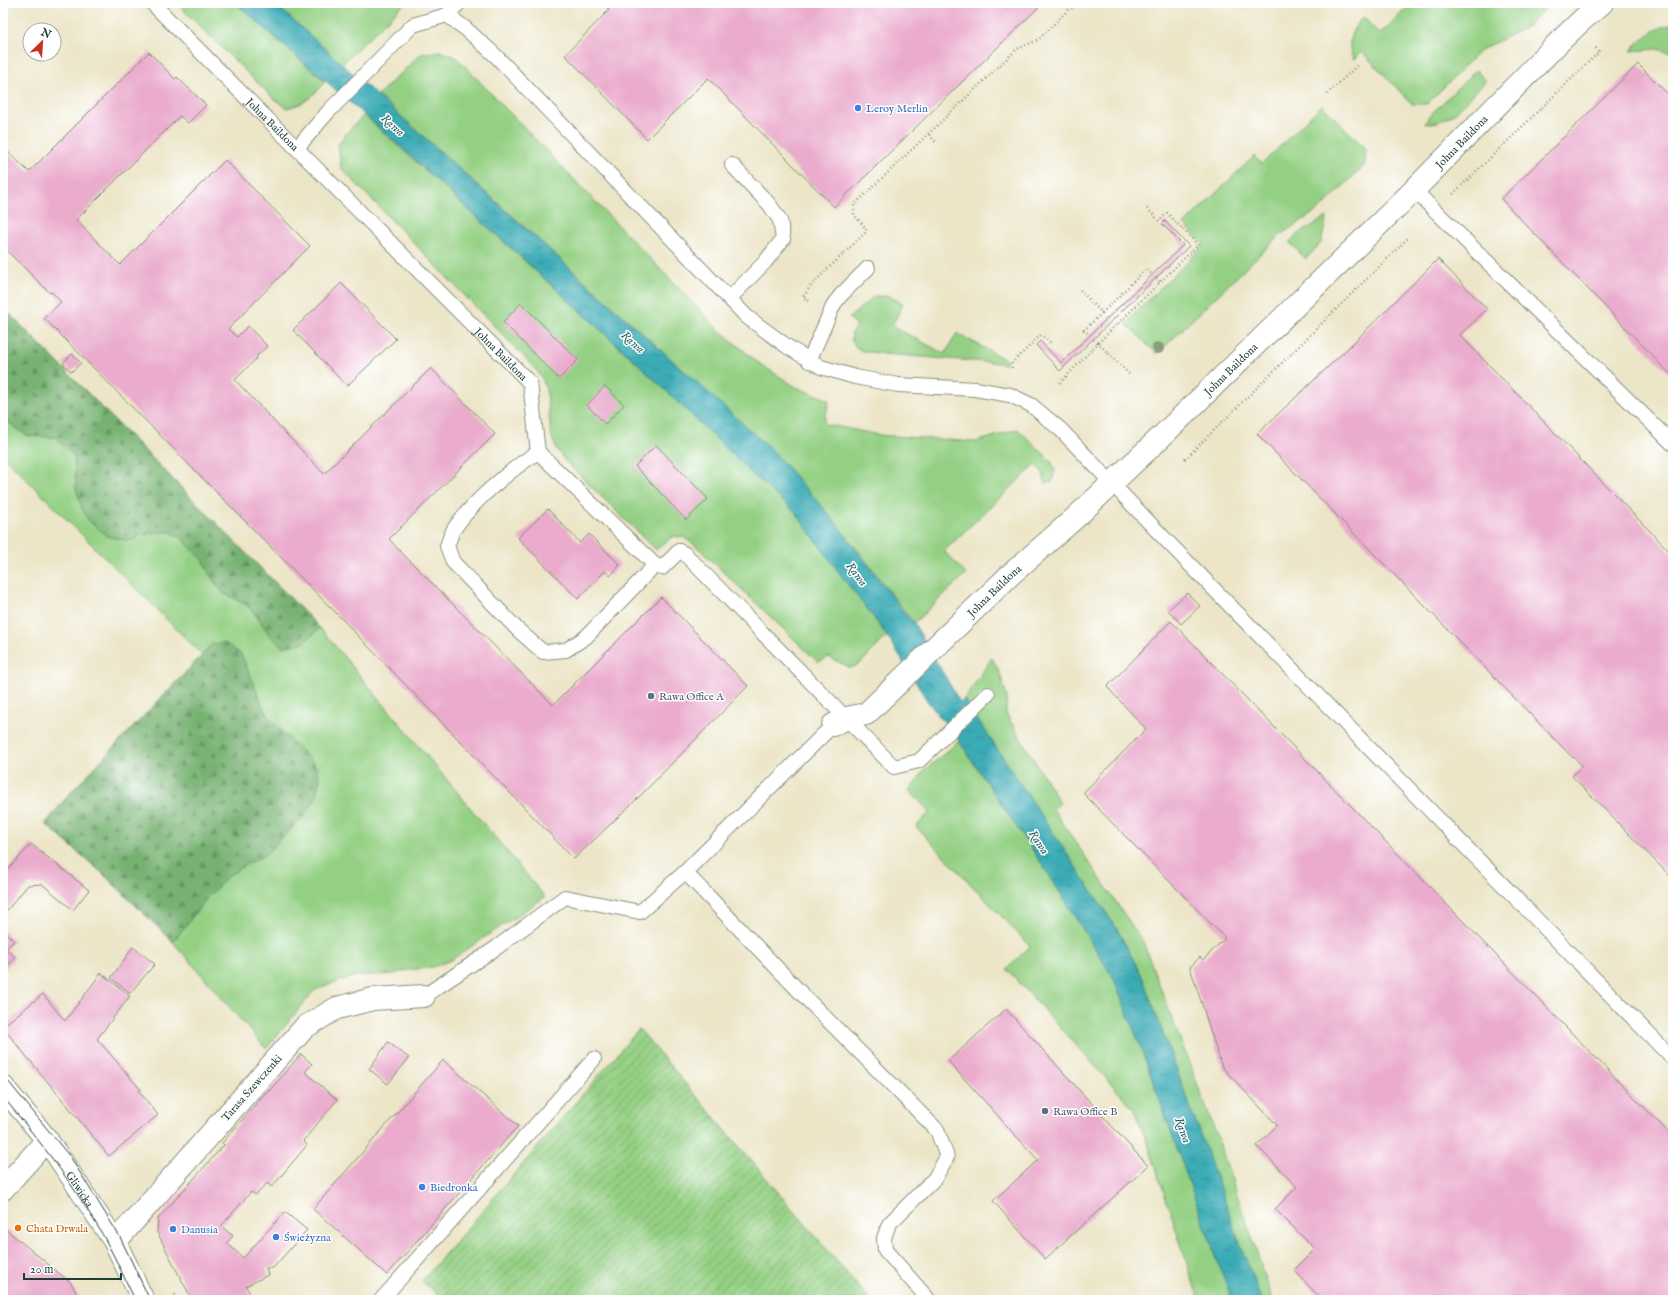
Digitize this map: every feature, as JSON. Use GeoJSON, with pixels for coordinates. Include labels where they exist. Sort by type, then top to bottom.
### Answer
{"type":"FeatureCollection","features":[{"type":"Feature","properties":{"kind":"street","name":"Johna Baildona"},"geometry":{"type":"LineString","coordinates":[[840,722],[866,714],[1010,575],[1113,483],[1414,190],[1557,44],[1602,3]]}},
{"type":"Feature","properties":{"kind":"street","name":"Tarasa Szewczenki"},"geometry":{"type":"LineString","coordinates":[[115,1242],[305,1027],[337,1008],[373,999],[424,996]]}},
{"type":"Feature","properties":{"kind":"street","name":"Gliwicka"},"geometry":{"type":"LineString","coordinates":[[3,1087],[48,1140],[115,1242],[143,1300]]}},
{"type":"Feature","properties":{"kind":"street"},"geometry":{"type":"LineString","coordinates":[[3,1189],[48,1140]]}},
{"type":"Feature","properties":{"kind":"lane","name":"Johna Baildona"},"geometry":{"type":"LineString","coordinates":[[152,3],[298,148],[530,383],[538,452]]}},
{"type":"Feature","properties":{"kind":"lane"},"geometry":{"type":"LineString","coordinates":[[298,148],[328,112],[413,25],[447,15],[459,3]]}},
{"type":"Feature","properties":{"kind":"lane"},"geometry":{"type":"LineString","coordinates":[[447,15],[466,29],[495,55],[747,317],[788,347],[821,367],[855,377],[898,385],[975,389],[1010,394],[1031,405],[1061,430],[1163,537],[1673,1059]]}},
{"type":"Feature","properties":{"kind":"lane"},"geometry":{"type":"LineString","coordinates":[[730,298],[765,262],[783,239],[780,220],[769,204],[732,165]]}},
{"type":"Feature","properties":{"kind":"lane"},"geometry":{"type":"LineString","coordinates":[[1414,190],[1673,444]]}},
{"type":"Feature","properties":{"kind":"lane"},"geometry":{"type":"LineString","coordinates":[[810,361],[834,304],[868,268]]}},
{"type":"Feature","properties":{"kind":"lane"},"geometry":{"type":"LineString","coordinates":[[654,565],[586,637],[566,650],[544,652],[518,630],[453,562],[447,546],[453,530],[470,510],[518,465],[538,452],[654,565],[662,568],[679,552],[686,554],[840,722],[894,767],[919,761],[988,694]]}},
{"type":"Feature","properties":{"kind":"lane"},"geometry":{"type":"LineString","coordinates":[[424,996],[496,948],[565,897],[640,912],[685,872],[840,722]]}},
{"type":"Feature","properties":{"kind":"lane"},"geometry":{"type":"LineString","coordinates":[[685,872],[800,992],[937,1130],[947,1157],[935,1178],[889,1224],[884,1238],[885,1250],[929,1300]]}},
{"type":"Feature","properties":{"kind":"lane"},"geometry":{"type":"LineString","coordinates":[[381,1300],[594,1059]]}},
{"type":"Feature","properties":{"kind":"path"},"geometry":{"type":"LineString","coordinates":[[811,303],[803,297],[812,284],[865,233],[866,228],[854,215],[854,205],[1018,49],[1038,40],[1068,10],[1083,3]]}},
{"type":"Feature","properties":{"kind":"path"},"geometry":{"type":"LineString","coordinates":[[1326,94],[1358,64]]}},
{"type":"Feature","properties":{"kind":"path"},"geometry":{"type":"LineString","coordinates":[[929,135],[936,142]]}},
{"type":"Feature","properties":{"kind":"path"},"geometry":{"type":"LineString","coordinates":[[1060,383],[1098,343],[1198,245],[1167,213],[1159,221],[1145,206]]}},
{"type":"Feature","properties":{"kind":"path"},"geometry":{"type":"LineString","coordinates":[[1090,335],[1084,330],[1146,269],[1153,275]]}},
{"type":"Feature","properties":{"kind":"path"},"geometry":{"type":"LineString","coordinates":[[1156,278],[1160,282]]}},
{"type":"Feature","properties":{"kind":"path"},"geometry":{"type":"LineString","coordinates":[[1080,290],[1102,313]]}},
{"type":"Feature","properties":{"kind":"path"},"geometry":{"type":"LineString","coordinates":[[1012,368],[1012,363],[1040,335],[1050,343]]}},
{"type":"Feature","properties":{"kind":"path"},"geometry":{"type":"LineString","coordinates":[[1093,339],[1129,374]]}},
{"type":"Feature","properties":{"kind":"path"},"geometry":{"type":"LineString","coordinates":[[175,1294],[178,1300]]}},
{"type":"Feature","properties":{"kind":"green space"},"geometry":{"type":"Polygon","coordinates":[[[176,3],[236,3],[325,82],[305,101],[287,108],[274,99],[176,3]]]}},
{"type":"Feature","properties":{"kind":"green space"},"geometry":{"type":"Polygon","coordinates":[[[274,3],[405,3],[342,64],[274,3]]]}},
{"type":"Feature","properties":{"kind":"green space"},"geometry":{"type":"Polygon","coordinates":[[[1412,3],[1551,3],[1528,26],[1481,50],[1427,104],[1412,104],[1362,52],[1354,59],[1351,53],[1350,42],[1355,27],[1363,17],[1380,34],[1412,3]]]}},
{"type":"Feature","properties":{"kind":"green space"},"geometry":{"type":"Polygon","coordinates":[[[1673,24],[1673,53],[1656,49],[1631,51],[1650,33],[1673,24]]]}},
{"type":"Feature","properties":{"kind":"green space"},"geometry":{"type":"Polygon","coordinates":[[[440,51],[456,57],[719,330],[760,364],[796,387],[829,400],[824,424],[880,435],[976,442],[1018,429],[1050,460],[1055,469],[1052,482],[1045,483],[1043,473],[1035,465],[944,551],[966,574],[914,623],[833,519],[771,449],[378,95],[421,54],[440,51]]]}},
{"type":"Feature","properties":{"kind":"green space"},"geometry":{"type":"Polygon","coordinates":[[[1476,70],[1486,81],[1454,114],[1438,122],[1425,124],[1428,117],[1476,70]]]}},
{"type":"Feature","properties":{"kind":"green space"},"geometry":{"type":"Polygon","coordinates":[[[1322,105],[1366,149],[1365,165],[1320,209],[1280,235],[1157,354],[1125,323],[1204,245],[1184,224],[1254,156],[1262,164],[1322,105]]]}},
{"type":"Feature","properties":{"kind":"green space"},"geometry":{"type":"Polygon","coordinates":[[[364,115],[638,364],[761,482],[795,512],[887,636],[861,663],[851,668],[828,657],[818,662],[695,545],[683,537],[673,536],[656,550],[564,460],[556,448],[551,435],[547,394],[543,380],[534,367],[341,168],[338,145],[346,133],[364,115]]]}},
{"type":"Feature","properties":{"kind":"green space"},"geometry":{"type":"Polygon","coordinates":[[[1327,217],[1321,243],[1306,259],[1289,242],[1296,235],[1327,217]]]}},
{"type":"Feature","properties":{"kind":"green space"},"geometry":{"type":"Polygon","coordinates":[[[874,296],[889,296],[903,304],[892,326],[945,354],[957,333],[1008,361],[1005,365],[999,363],[862,351],[856,347],[851,340],[852,332],[857,325],[849,318],[874,296]]]}},
{"type":"Feature","properties":{"kind":"green space"},"geometry":{"type":"Polygon","coordinates":[[[3,307],[320,628],[303,643],[283,647],[270,636],[259,619],[247,605],[223,593],[209,574],[204,561],[179,536],[169,532],[154,532],[139,536],[129,541],[107,536],[89,521],[82,509],[76,488],[74,457],[66,446],[55,437],[28,436],[3,419],[3,307]]]}},
{"type":"Feature","properties":{"kind":"green space"},"geometry":{"type":"Polygon","coordinates":[[[3,419],[28,436],[55,437],[74,457],[76,470],[129,541],[139,536],[154,532],[169,532],[179,536],[204,561],[209,574],[235,599],[247,605],[259,619],[303,643],[320,628],[545,897],[451,960],[433,967],[408,970],[393,974],[356,976],[327,985],[314,991],[266,1049],[173,942],[206,899],[227,877],[243,866],[265,855],[303,817],[316,797],[320,777],[313,762],[271,720],[261,702],[241,654],[212,644],[202,655],[3,456],[3,419]]]}},
{"type":"Feature","properties":{"kind":"green space"},"geometry":{"type":"Polygon","coordinates":[[[225,643],[241,654],[261,702],[271,720],[313,762],[320,777],[316,797],[303,817],[265,855],[243,866],[227,877],[206,899],[173,942],[102,873],[45,824],[70,793],[212,644],[225,643]]]}},
{"type":"Feature","properties":{"kind":"green space"},"geometry":{"type":"Polygon","coordinates":[[[992,658],[999,671],[1007,696],[1006,714],[1060,803],[1053,809],[1143,942],[1217,1136],[1273,1300],[1261,1300],[1142,976],[1117,929],[964,699],[992,658]]]}},
{"type":"Feature","properties":{"kind":"green space"},"geometry":{"type":"Polygon","coordinates":[[[959,741],[1049,875],[1114,979],[1141,1048],[1232,1300],[1199,1300],[1148,1144],[1133,1108],[1007,969],[1030,946],[916,827],[930,812],[909,791],[924,771],[959,741]]]}},
{"type":"Feature","properties":{"kind":"green space"},"geometry":{"type":"Polygon","coordinates":[[[639,1029],[870,1300],[443,1300],[422,1281],[639,1029]]]}},
{"type":"Feature","properties":{"kind":"water","name":"Rawa"},"geometry":{"type":"Polygon","coordinates":[[[236,3],[274,3],[771,449],[833,519],[910,620],[914,623],[960,702],[964,699],[1117,929],[1142,976],[1261,1300],[1232,1300],[1141,1048],[1114,979],[1049,875],[959,741],[928,702],[880,625],[845,581],[795,512],[761,482],[638,364],[392,139],[236,3]]]}},
{"type":"Feature","properties":{"kind":"building","name":"Leroy Merlin"},"geometry":{"type":"Polygon","coordinates":[[[602,3],[1043,3],[834,207],[708,78],[647,139],[565,55],[609,10],[602,3]]]}},
{"type":"Feature","properties":{"kind":"building"},"geometry":{"type":"Polygon","coordinates":[[[149,52],[175,79],[177,77],[206,105],[188,123],[180,116],[76,220],[120,265],[225,160],[310,246],[228,329],[237,337],[248,326],[267,346],[235,380],[324,474],[431,368],[495,434],[389,539],[553,705],[661,597],[748,686],[640,796],[574,859],[335,612],[44,318],[61,302],[3,247],[3,147],[29,172],[149,52]]]}},
{"type":"Feature","properties":{"kind":"building"},"geometry":{"type":"Polygon","coordinates":[[[1638,64],[1673,99],[1673,377],[1501,199],[1638,64]]]}},
{"type":"Feature","properties":{"kind":"building"},"geometry":{"type":"Polygon","coordinates":[[[1165,221],[1189,246],[1060,371],[1036,345],[1040,341],[1061,363],[1183,245],[1162,224],[1165,221]]]}},
{"type":"Feature","properties":{"kind":"building"},"geometry":{"type":"Polygon","coordinates":[[[1438,259],[1487,309],[1460,335],[1673,555],[1673,879],[1572,776],[1582,766],[1574,757],[1573,758],[1257,434],[1347,349],[1438,259]]]}},
{"type":"Feature","properties":{"kind":"building"},"geometry":{"type":"Polygon","coordinates":[[[341,283],[396,339],[347,386],[293,330],[341,283]]]}},
{"type":"Feature","properties":{"kind":"building"},"geometry":{"type":"Polygon","coordinates":[[[521,303],[578,360],[559,379],[503,322],[521,303]]]}},
{"type":"Feature","properties":{"kind":"building"},"geometry":{"type":"Polygon","coordinates":[[[72,354],[81,363],[71,372],[63,363],[72,354]]]}},
{"type":"Feature","properties":{"kind":"building"},"geometry":{"type":"Polygon","coordinates":[[[605,386],[624,405],[605,424],[587,405],[605,386]]]}},
{"type":"Feature","properties":{"kind":"building"},"geometry":{"type":"Polygon","coordinates":[[[656,445],[708,499],[686,520],[635,466],[656,445]]]}},
{"type":"Feature","properties":{"kind":"building"},"geometry":{"type":"Polygon","coordinates":[[[548,509],[580,543],[589,534],[620,565],[610,576],[605,571],[578,599],[518,538],[548,509]]]}},
{"type":"Feature","properties":{"kind":"building"},"geometry":{"type":"Polygon","coordinates":[[[1187,593],[1200,606],[1181,624],[1168,610],[1187,593]]]}},
{"type":"Feature","properties":{"kind":"building"},"geometry":{"type":"Polygon","coordinates":[[[1171,621],[1673,1137],[1673,1300],[1322,1300],[1294,1270],[1315,1249],[1275,1209],[1297,1187],[1257,1146],[1277,1125],[1222,1067],[1190,967],[1200,957],[1203,960],[1225,938],[1083,793],[1146,729],[1107,687],[1171,621]]]}},
{"type":"Feature","properties":{"kind":"building"},"geometry":{"type":"Polygon","coordinates":[[[31,844],[89,890],[73,910],[42,884],[28,885],[3,915],[3,875],[31,844]]]}},
{"type":"Feature","properties":{"kind":"building"},"geometry":{"type":"Polygon","coordinates":[[[3,930],[14,941],[6,949],[15,957],[3,971],[3,930]]]}},
{"type":"Feature","properties":{"kind":"building"},"geometry":{"type":"Polygon","coordinates":[[[133,947],[155,964],[130,993],[111,978],[133,947]]]}},
{"type":"Feature","properties":{"kind":"building"},"geometry":{"type":"Polygon","coordinates":[[[101,973],[130,996],[97,1039],[141,1090],[139,1091],[158,1115],[109,1156],[3,1028],[3,1026],[43,994],[65,1021],[101,973]]]}},
{"type":"Feature","properties":{"kind":"building","name":"Rawa Office B"},"geometry":{"type":"Polygon","coordinates":[[[1006,1009],[1148,1166],[1045,1259],[993,1201],[1038,1160],[948,1061],[1006,1009]]]}},
{"type":"Feature","properties":{"kind":"building"},"geometry":{"type":"Polygon","coordinates":[[[388,1042],[409,1058],[388,1084],[369,1069],[388,1042]]]}},
{"type":"Feature","properties":{"kind":"building"},"geometry":{"type":"Polygon","coordinates":[[[301,1054],[312,1064],[305,1072],[337,1100],[303,1141],[307,1145],[272,1187],[267,1183],[256,1195],[251,1192],[221,1226],[233,1236],[227,1243],[243,1258],[285,1212],[307,1230],[273,1268],[266,1268],[268,1275],[246,1286],[253,1300],[192,1300],[157,1232],[158,1219],[224,1145],[222,1143],[301,1054]]]}},
{"type":"Feature","properties":{"kind":"building"},"geometry":{"type":"Polygon","coordinates":[[[443,1060],[518,1126],[387,1275],[313,1209],[443,1060]]]}},
{"type":"Feature","properties":{"kind":"building"},"geometry":{"type":"Polygon","coordinates":[[[3,1227],[71,1283],[80,1300],[7,1300],[3,1297],[3,1227]]]}},
{"type":"Feature","properties":{"kind":"tram line"},"geometry":{"type":"LineString","coordinates":[[3,1075],[71,1158],[120,1237],[150,1300]]}},
{"type":"Feature","properties":{"kind":"tram line"},"geometry":{"type":"LineString","coordinates":[[3,1097],[49,1154],[97,1224],[135,1300]]}},
{"type":"Feature","properties":{"kind":"place","name":"Leroy Merlin"},"geometry":{"type":"Point","coordinates":[858,108]}},
{"type":"Feature","properties":{"kind":"place","name":"Rawa Office A"},"geometry":{"type":"Point","coordinates":[651,696]}},
{"type":"Feature","properties":{"kind":"place","name":"Rawa Office B"},"geometry":{"type":"Point","coordinates":[1045,1111]}},
{"type":"Feature","properties":{"kind":"place","name":"Biedronka"},"geometry":{"type":"Point","coordinates":[422,1187]}},
{"type":"Feature","properties":{"kind":"place","name":"Chata Drwala"},"geometry":{"type":"Point","coordinates":[18,1228]}},
{"type":"Feature","properties":{"kind":"place","name":"Danusia"},"geometry":{"type":"Point","coordinates":[173,1229]}},
{"type":"Feature","properties":{"kind":"place","name":"Świeżyzna"},"geometry":{"type":"Point","coordinates":[276,1237]}}]}
